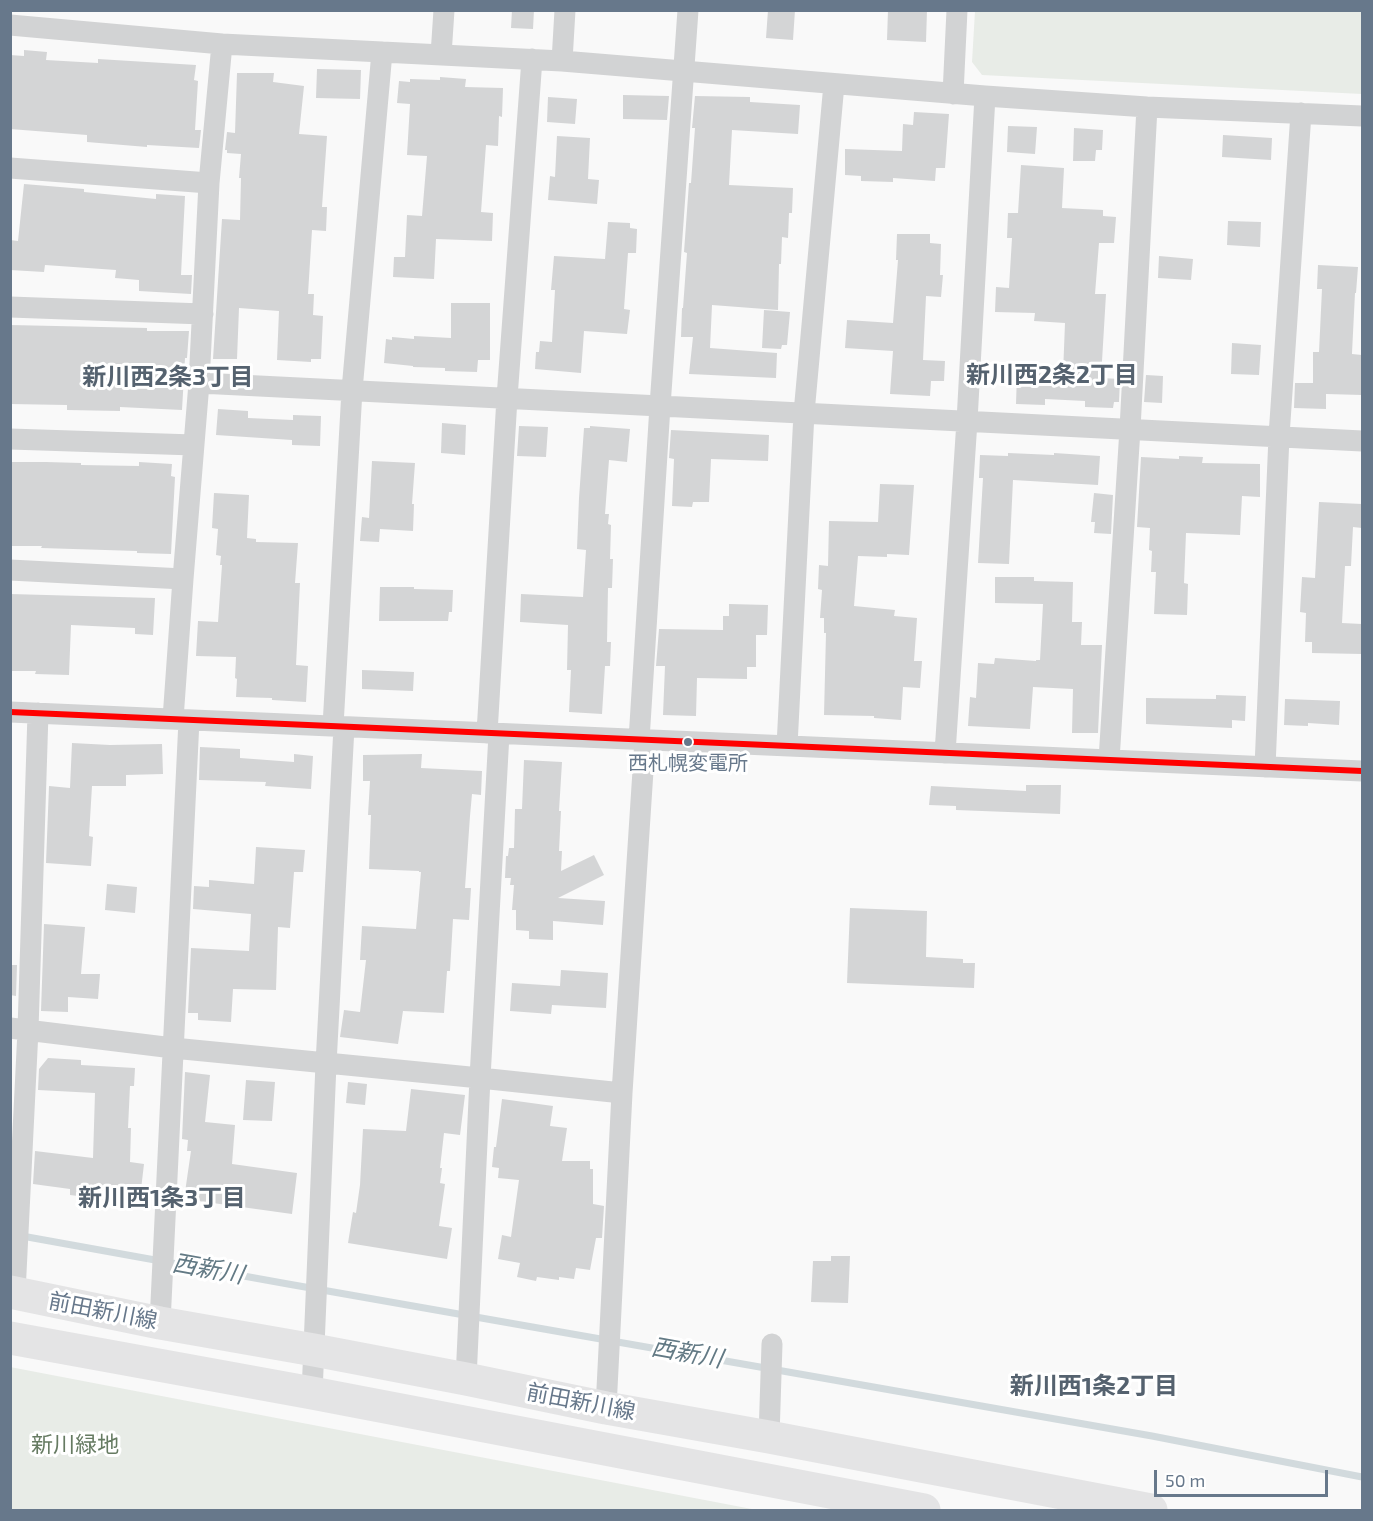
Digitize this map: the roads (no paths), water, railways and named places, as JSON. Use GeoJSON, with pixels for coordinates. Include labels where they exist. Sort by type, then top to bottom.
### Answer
{"type":"FeatureCollection","features":[{"type":"Feature","properties":{"kind":"main road","name":"前田新川線"},"geometry":{"type":"LineString","coordinates":[[13,1293],[160,1323],[466,1378],[606,1408],[1151,1510]]}},
{"type":"Feature","properties":{"kind":"main road","name":"前田新川線"},"geometry":{"type":"LineString","coordinates":[[10,1338],[924,1510]]}},
{"type":"Feature","properties":{"kind":"street"},"geometry":{"type":"LineString","coordinates":[[441,55],[444,10]]}},
{"type":"Feature","properties":{"kind":"street"},"geometry":{"type":"LineString","coordinates":[[562,61],[565,10]]}},
{"type":"Feature","properties":{"kind":"street"},"geometry":{"type":"LineString","coordinates":[[606,1408],[660,406],[688,10]]}},
{"type":"Feature","properties":{"kind":"street"},"geometry":{"type":"LineString","coordinates":[[952,94],[957,10]]}},
{"type":"Feature","properties":{"kind":"street"},"geometry":{"type":"LineString","coordinates":[[10,25],[222,44],[562,61],[952,94],[1362,116]]}},
{"type":"Feature","properties":{"kind":"street"},"geometry":{"type":"LineString","coordinates":[[160,1323],[173,1048],[183,579],[199,383],[209,183],[222,44]]}},
{"type":"Feature","properties":{"kind":"street"},"geometry":{"type":"LineString","coordinates":[[312,1393],[352,390],[382,52]]}},
{"type":"Feature","properties":{"kind":"street"},"geometry":{"type":"LineString","coordinates":[[466,1378],[507,398],[532,60]]}},
{"type":"Feature","properties":{"kind":"street"},"geometry":{"type":"LineString","coordinates":[[787,746],[804,413],[834,84]]}},
{"type":"Feature","properties":{"kind":"street"},"geometry":{"type":"LineString","coordinates":[[945,753],[985,96]]}},
{"type":"Feature","properties":{"kind":"street"},"geometry":{"type":"LineString","coordinates":[[1109,760],[1147,106]]}},
{"type":"Feature","properties":{"kind":"street"},"geometry":{"type":"LineString","coordinates":[[1265,767],[1279,436],[1301,112]]}},
{"type":"Feature","properties":{"kind":"street"},"geometry":{"type":"LineString","coordinates":[[10,168],[209,183]]}},
{"type":"Feature","properties":{"kind":"street"},"geometry":{"type":"LineString","coordinates":[[10,307],[203,314]]}},
{"type":"Feature","properties":{"kind":"street"},"geometry":{"type":"LineString","coordinates":[[199,383],[1362,441]]}},
{"type":"Feature","properties":{"kind":"street"},"geometry":{"type":"LineString","coordinates":[[10,439],[194,445]]}},
{"type":"Feature","properties":{"kind":"street"},"geometry":{"type":"LineString","coordinates":[[10,570],[183,579]]}},
{"type":"Feature","properties":{"kind":"street"},"geometry":{"type":"LineString","coordinates":[[10,712],[1362,771]]}},
{"type":"Feature","properties":{"kind":"street"},"geometry":{"type":"LineString","coordinates":[[13,1293],[20,1202],[20,1029],[38,713]]}},
{"type":"Feature","properties":{"kind":"street"},"geometry":{"type":"LineString","coordinates":[[20,1029],[173,1048],[622,1093]]}},
{"type":"Feature","properties":{"kind":"street"},"geometry":{"type":"LineString","coordinates":[[769,1437],[772,1344]]}},
{"type":"Feature","properties":{"kind":"waterway","name":"西新川"},"geometry":{"type":"LineString","coordinates":[[22,1236],[1152,1436],[1362,1477]]}},
{"type":"Feature","properties":{"kind":"place","name":"西札幌変電所"},"geometry":{"type":"Point","coordinates":[688,742]}},
{"type":"Feature","properties":{"kind":"district","name":"新川西2条2丁目"},"geometry":{"type":"Point","coordinates":[1052,375]}},
{"type":"Feature","properties":{"kind":"district","name":"新川西2条3丁目"},"geometry":{"type":"Point","coordinates":[168,377]}},
{"type":"Feature","properties":{"kind":"district","name":"新川西1条3丁目"},"geometry":{"type":"Point","coordinates":[162,1198]}},
{"type":"Feature","properties":{"kind":"district","name":"新川西1条2丁目"},"geometry":{"type":"Point","coordinates":[1094,1386]}},
{"type":"Feature","properties":{"kind":"park label","name":"新川緑地"},"geometry":{"type":"Point","coordinates":[75,1445]}}]}
